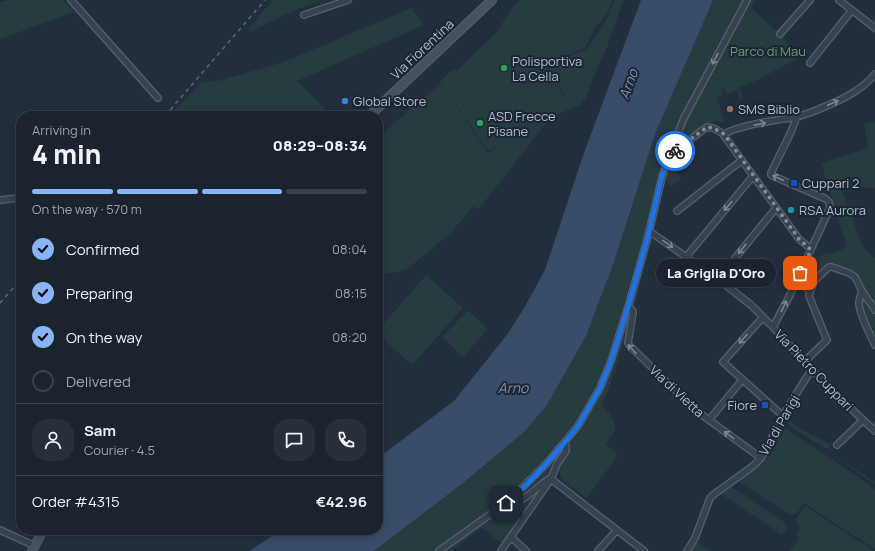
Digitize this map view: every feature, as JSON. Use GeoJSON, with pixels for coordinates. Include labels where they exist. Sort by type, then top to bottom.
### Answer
{"type":"FeatureCollection","features":[{"type":"Feature","properties":{"kind":"main road","name":"Via Fiorentina"},"geometry":{"type":"LineString","coordinates":[[374,111],[492,0]]}},
{"type":"Feature","properties":{"kind":"main road"},"geometry":{"type":"LineString","coordinates":[[34,548],[40,535]]}},
{"type":"Feature","properties":{"kind":"street"},"geometry":{"type":"LineString","coordinates":[[71,0],[158,98]]}},
{"type":"Feature","properties":{"kind":"street"},"geometry":{"type":"LineString","coordinates":[[304,15],[348,0]]}},
{"type":"Feature","properties":{"kind":"street"},"geometry":{"type":"LineString","coordinates":[[439,551],[510,500],[546,464],[578,426],[600,388],[611,361],[628,307],[649,231],[662,176],[669,156],[684,118],[747,0]]}},
{"type":"Feature","properties":{"kind":"street"},"geometry":{"type":"LineString","coordinates":[[780,34],[810,0]]}},
{"type":"Feature","properties":{"kind":"street"},"geometry":{"type":"LineString","coordinates":[[839,0],[875,28]]}},
{"type":"Feature","properties":{"kind":"street"},"geometry":{"type":"LineString","coordinates":[[810,63],[852,10]]}},
{"type":"Feature","properties":{"kind":"street"},"geometry":{"type":"LineString","coordinates":[[724,134],[745,127],[797,117],[812,112],[850,95],[864,85],[875,74]]}},
{"type":"Feature","properties":{"kind":"street","name":"Via Pietro Cuppari"},"geometry":{"type":"LineString","coordinates":[[797,117],[771,174],[826,199],[829,201],[830,209],[799,276],[773,327],[830,389],[875,431]]}},
{"type":"Feature","properties":{"kind":"street"},"geometry":{"type":"LineString","coordinates":[[669,156],[706,128],[713,128],[724,134],[799,239],[811,250]]}},
{"type":"Feature","properties":{"kind":"street"},"geometry":{"type":"LineString","coordinates":[[677,211],[742,160]]}},
{"type":"Feature","properties":{"kind":"street"},"geometry":{"type":"LineString","coordinates":[[686,257],[753,176]]}},
{"type":"Feature","properties":{"kind":"street"},"geometry":{"type":"LineString","coordinates":[[0,200],[16,198]]}},
{"type":"Feature","properties":{"kind":"street"},"geometry":{"type":"LineString","coordinates":[[718,279],[776,208]]}},
{"type":"Feature","properties":{"kind":"street"},"geometry":{"type":"LineString","coordinates":[[649,231],[718,279],[751,305],[773,327]]}},
{"type":"Feature","properties":{"kind":"street"},"geometry":{"type":"LineString","coordinates":[[805,361],[827,340],[809,298],[815,280],[827,269],[832,267],[854,276],[875,310]]}},
{"type":"Feature","properties":{"kind":"street"},"geometry":{"type":"LineString","coordinates":[[799,276],[815,280]]}},
{"type":"Feature","properties":{"kind":"street"},"geometry":{"type":"LineString","coordinates":[[799,276],[810,292]]}},
{"type":"Feature","properties":{"kind":"street"},"geometry":{"type":"LineString","coordinates":[[862,291],[859,299],[859,307],[875,345]]}},
{"type":"Feature","properties":{"kind":"street","name":"Via di Vietta"},"geometry":{"type":"LineString","coordinates":[[628,307],[633,312],[628,343],[629,345],[687,402],[761,458]]}},
{"type":"Feature","properties":{"kind":"street"},"geometry":{"type":"LineString","coordinates":[[763,317],[723,362],[783,416]]}},
{"type":"Feature","properties":{"kind":"street","name":"Via di Parigi"},"geometry":{"type":"LineString","coordinates":[[687,551],[695,538],[711,496],[753,466],[761,458],[783,416],[812,369]]}},
{"type":"Feature","properties":{"kind":"street"},"geometry":{"type":"LineString","coordinates":[[709,420],[742,380]]}},
{"type":"Feature","properties":{"kind":"street"},"geometry":{"type":"LineString","coordinates":[[837,445],[863,420]]}},
{"type":"Feature","properties":{"kind":"street"},"geometry":{"type":"LineString","coordinates":[[868,425],[875,421]]}},
{"type":"Feature","properties":{"kind":"street"},"geometry":{"type":"LineString","coordinates":[[501,551],[551,479],[566,451],[565,442]]}},
{"type":"Feature","properties":{"kind":"street"},"geometry":{"type":"LineString","coordinates":[[510,500],[513,502],[521,500],[547,480],[551,479]]}},
{"type":"Feature","properties":{"kind":"street"},"geometry":{"type":"LineString","coordinates":[[551,479],[644,551]]}},
{"type":"Feature","properties":{"kind":"street"},"geometry":{"type":"LineString","coordinates":[[0,530],[34,548]]}},
{"type":"Feature","properties":{"kind":"street"},"geometry":{"type":"LineString","coordinates":[[598,551],[617,530]]}},
{"type":"Feature","properties":{"kind":"street"},"geometry":{"type":"LineString","coordinates":[[511,537],[526,551]]}},
{"type":"Feature","properties":{"kind":"green space"},"geometry":{"type":"Polygon","coordinates":[[[9,0],[63,0],[74,12],[0,39],[1,2],[9,0]]]}},
{"type":"Feature","properties":{"kind":"green space"},"geometry":{"type":"Polygon","coordinates":[[[273,0],[319,1],[291,12],[250,32],[248,29],[273,0]]]}},
{"type":"Feature","properties":{"kind":"green space"},"geometry":{"type":"Polygon","coordinates":[[[519,0],[613,0],[607,14],[597,25],[585,48],[545,64],[564,97],[520,129],[565,97],[547,64],[586,50],[604,24],[615,0],[624,0],[606,50],[594,75],[586,97],[579,106],[555,115],[544,126],[478,210],[473,206],[451,233],[405,270],[383,274],[383,133],[441,83],[488,153],[501,143],[488,151],[440,81],[454,68],[456,71],[496,33],[511,9],[519,0]]]}},
{"type":"Feature","properties":{"kind":"green space","name":"Parco di Mau"},"geometry":{"type":"Polygon","coordinates":[[[712,0],[755,0],[751,8],[780,34],[801,57],[755,81],[739,87],[743,98],[740,99],[737,91],[727,94],[725,89],[721,90],[722,96],[717,98],[724,123],[718,121],[708,124],[683,141],[682,138],[677,136],[669,155],[673,158],[671,165],[682,179],[671,187],[665,181],[653,236],[633,310],[618,362],[601,405],[606,409],[615,423],[615,430],[606,444],[618,455],[587,498],[562,480],[559,471],[551,472],[545,479],[545,484],[503,544],[482,528],[450,551],[374,551],[463,483],[524,432],[547,405],[586,336],[614,262],[655,134],[712,0]]]}},
{"type":"Feature","properties":{"kind":"green space"},"geometry":{"type":"Polygon","coordinates":[[[411,8],[424,25],[297,81],[327,111],[175,111],[202,82],[218,81],[284,62],[411,8]]]}},
{"type":"Feature","properties":{"kind":"green space"},"geometry":{"type":"Polygon","coordinates":[[[875,122],[875,188],[840,186],[863,247],[875,258],[875,306],[868,299],[856,276],[850,269],[833,263],[827,265],[814,276],[806,273],[805,270],[810,258],[836,252],[847,247],[821,163],[868,148],[864,123],[875,122]]]}},
{"type":"Feature","properties":{"kind":"green space"},"geometry":{"type":"Polygon","coordinates":[[[426,275],[463,308],[412,365],[383,339],[383,324],[426,275]]]}},
{"type":"Feature","properties":{"kind":"green space"},"geometry":{"type":"Polygon","coordinates":[[[863,300],[875,314],[875,338],[862,308],[863,300]]]}},
{"type":"Feature","properties":{"kind":"green space"},"geometry":{"type":"Polygon","coordinates":[[[468,310],[488,329],[463,357],[442,337],[468,310]]]}},
{"type":"Feature","properties":{"kind":"green space"},"geometry":{"type":"Polygon","coordinates":[[[788,420],[801,429],[831,445],[828,448],[824,448],[813,442],[808,437],[792,428],[787,422],[788,420]]]}},
{"type":"Feature","properties":{"kind":"green space"},"geometry":{"type":"Polygon","coordinates":[[[782,426],[875,489],[875,549],[804,503],[797,513],[792,515],[738,481],[758,465],[766,455],[782,426]]]}},
{"type":"Feature","properties":{"kind":"green space"},"geometry":{"type":"Polygon","coordinates":[[[836,457],[875,482],[875,485],[836,457]]]}},
{"type":"Feature","properties":{"kind":"green space"},"geometry":{"type":"Polygon","coordinates":[[[730,486],[784,522],[787,528],[782,535],[720,493],[730,486]]]}},
{"type":"Feature","properties":{"kind":"green space"},"geometry":{"type":"Polygon","coordinates":[[[805,506],[874,551],[790,551],[799,538],[795,535],[800,527],[798,526],[796,519],[805,506]]]}},
{"type":"Feature","properties":{"kind":"green space"},"geometry":{"type":"Polygon","coordinates":[[[697,541],[710,551],[691,551],[697,541]]]}},
{"type":"Feature","properties":{"kind":"water","name":"Arno"},"geometry":{"type":"Polygon","coordinates":[[[641,0],[713,0],[655,134],[614,262],[586,336],[547,405],[524,432],[463,483],[374,551],[249,551],[274,535],[383,535],[383,454],[454,401],[506,336],[523,310],[545,270],[585,150],[641,0]]]}},
{"type":"Feature","properties":{"kind":"railway"},"geometry":{"type":"LineString","coordinates":[[169,111],[265,0]]}},
{"type":"Feature","properties":{"kind":"railway"},"geometry":{"type":"LineString","coordinates":[[0,303],[16,285]]}},
{"type":"Feature","properties":{"kind":"way so far"},"geometry":{"type":"LineString","coordinates":[[675,151],[707,127],[718,130],[724,134],[799,239],[811,250],[800,273]]}},
{"type":"Feature","properties":{"kind":"place","name":"Polisportiva La Cella"},"geometry":{"type":"Point","coordinates":[504,68]}},
{"type":"Feature","properties":{"kind":"place","name":"Global Store"},"geometry":{"type":"Point","coordinates":[345,101]}},
{"type":"Feature","properties":{"kind":"place","name":"SMS Biblio"},"geometry":{"type":"Point","coordinates":[730,109]}},
{"type":"Feature","properties":{"kind":"place","name":"ASD Frecce Pisane"},"geometry":{"type":"Point","coordinates":[480,123]}},
{"type":"Feature","properties":{"kind":"place","name":"Cuppari 2"},"geometry":{"type":"Point","coordinates":[794,183]}},
{"type":"Feature","properties":{"kind":"place","name":"RSA Aurora"},"geometry":{"type":"Point","coordinates":[791,210]}},
{"type":"Feature","properties":{"kind":"place","name":"La Griglia D'Oro"},"geometry":{"type":"Point","coordinates":[800,273]}},
{"type":"Feature","properties":{"kind":"place","name":"Fiore"},"geometry":{"type":"Point","coordinates":[765,405]}},
{"type":"Feature","properties":{"kind":"route"},"geometry":{"type":"LineString","coordinates":[[506,503],[527,484],[565,442],[578,426],[600,388],[611,361],[628,307],[648,236],[662,176],[669,156],[675,151]]}}]}
